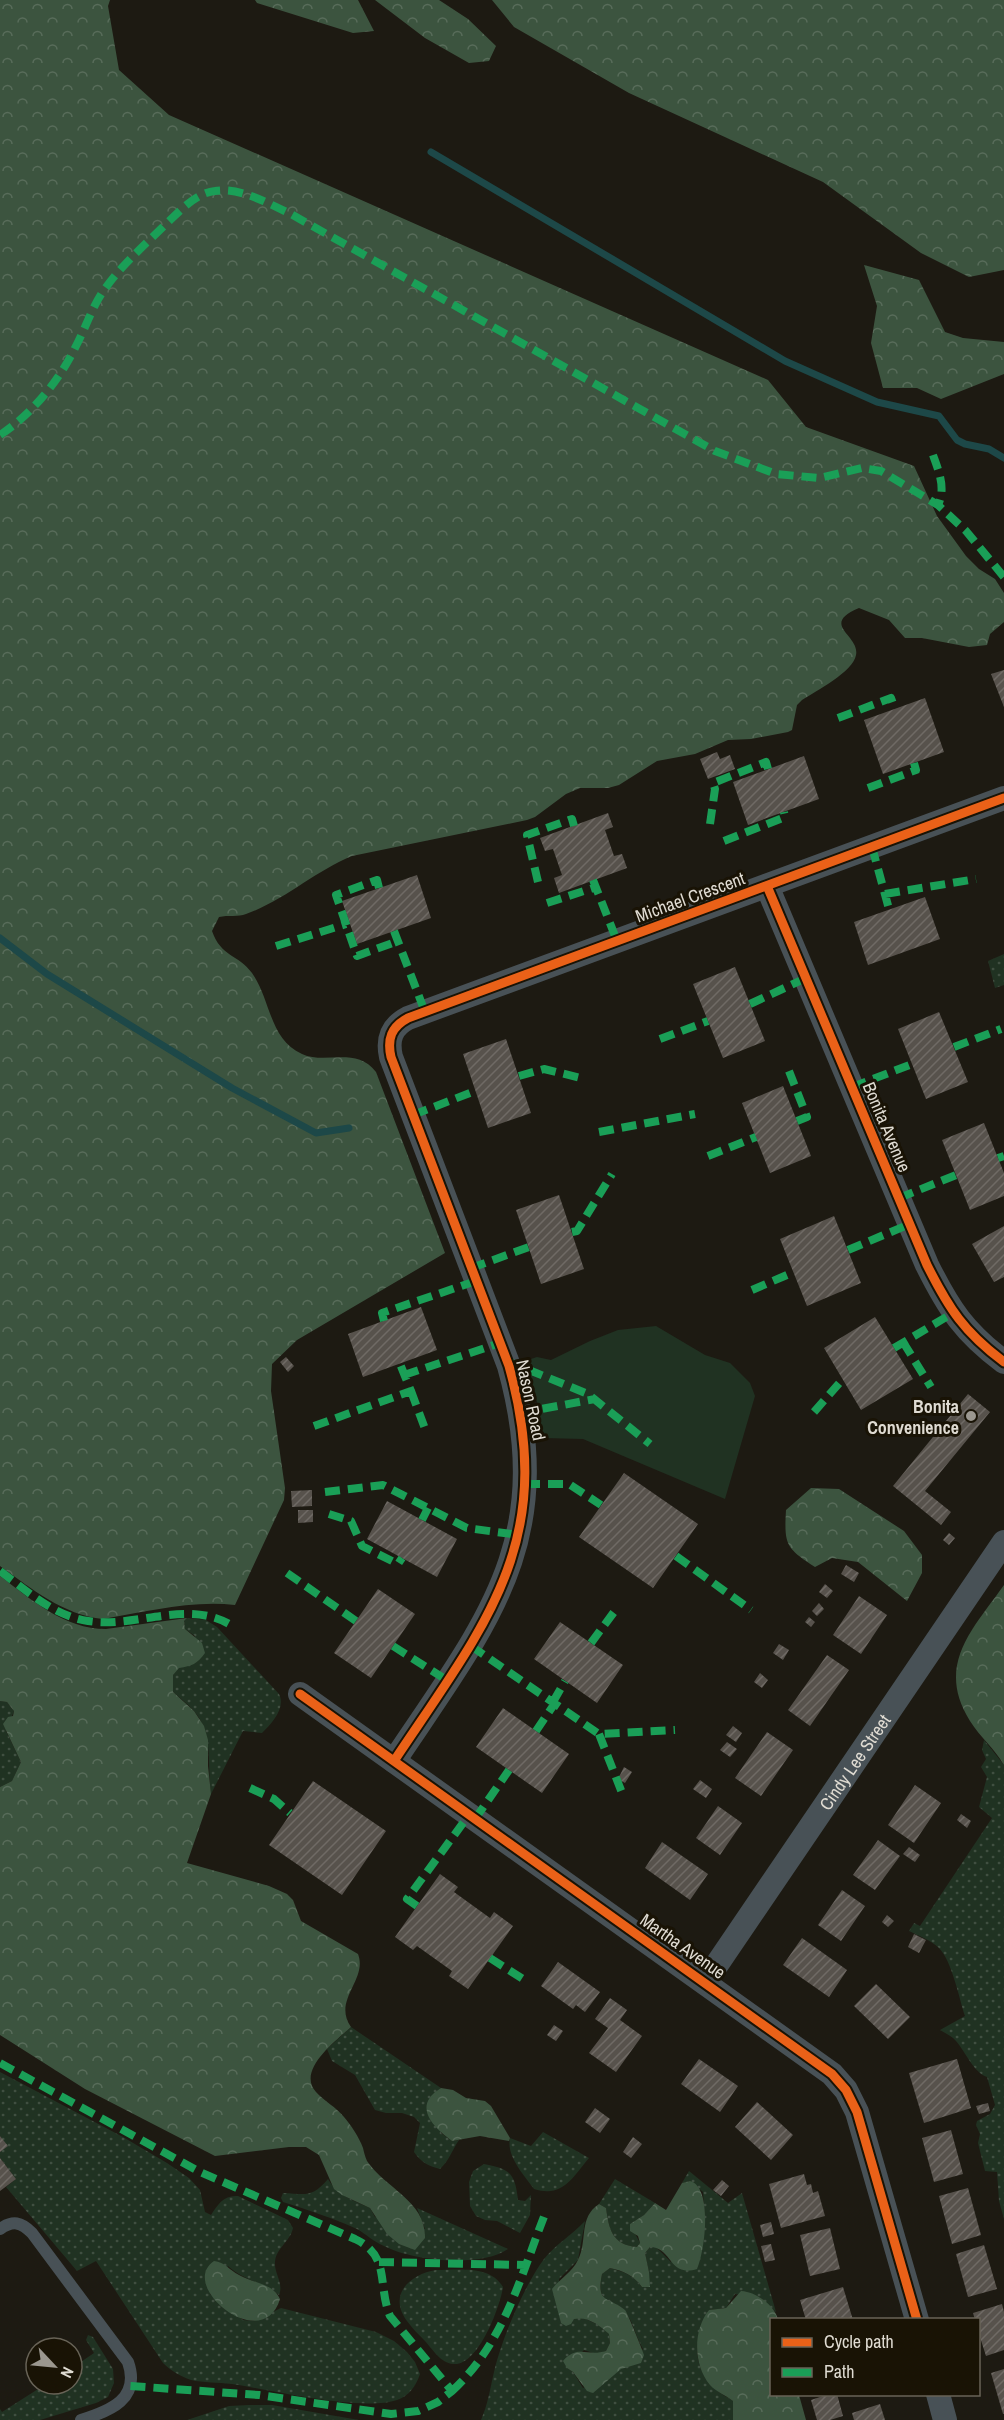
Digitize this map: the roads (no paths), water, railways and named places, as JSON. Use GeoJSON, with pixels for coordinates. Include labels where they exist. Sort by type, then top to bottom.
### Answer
{"type":"FeatureCollection","features":[{"type":"Feature","properties":{"kind":"street","name":"Michael Crescent"},"geometry":{"type":"LineString","coordinates":[[392,1033],[408,1018],[1004,798]]}},
{"type":"Feature","properties":{"kind":"street","name":"Bonita Avenue"},"geometry":{"type":"LineString","coordinates":[[767,886],[927,1265],[959,1321],[975,1339],[1004,1362]]}},
{"type":"Feature","properties":{"kind":"street","name":"Nason Road"},"geometry":{"type":"LineString","coordinates":[[392,1033],[389,1045],[391,1057],[508,1366],[520,1413],[525,1473],[524,1502],[517,1544],[495,1602],[471,1646],[394,1761]]}},
{"type":"Feature","properties":{"kind":"street","name":"Cindy Lee Street"},"geometry":{"type":"LineString","coordinates":[[705,1982],[1004,1542]]}},
{"type":"Feature","properties":{"kind":"street","name":"Martha Avenue"},"geometry":{"type":"LineString","coordinates":[[300,1694],[705,1982],[819,2064],[840,2082],[859,2120],[917,2318]]}},
{"type":"Feature","properties":{"kind":"street"},"geometry":{"type":"LineString","coordinates":[[939,2396],[945,2420]]}},
{"type":"Feature","properties":{"kind":"lane"},"geometry":{"type":"LineString","coordinates":[[0,2229],[13,2222],[22,2224],[32,2233],[128,2362],[131,2381],[123,2400],[112,2409],[81,2420]]}},
{"type":"Feature","properties":{"kind":"waterway"},"geometry":{"type":"LineString","coordinates":[[431,152],[785,361],[877,402],[939,416],[957,440],[989,449],[1004,458]]}},
{"type":"Feature","properties":{"kind":"waterway"},"geometry":{"type":"LineString","coordinates":[[0,938],[47,974],[232,1088],[316,1133],[349,1128]]}},
{"type":"Feature","properties":{"kind":"place","name":"Bonita Convenience"},"geometry":{"type":"Point","coordinates":[971,1416]}}]}
